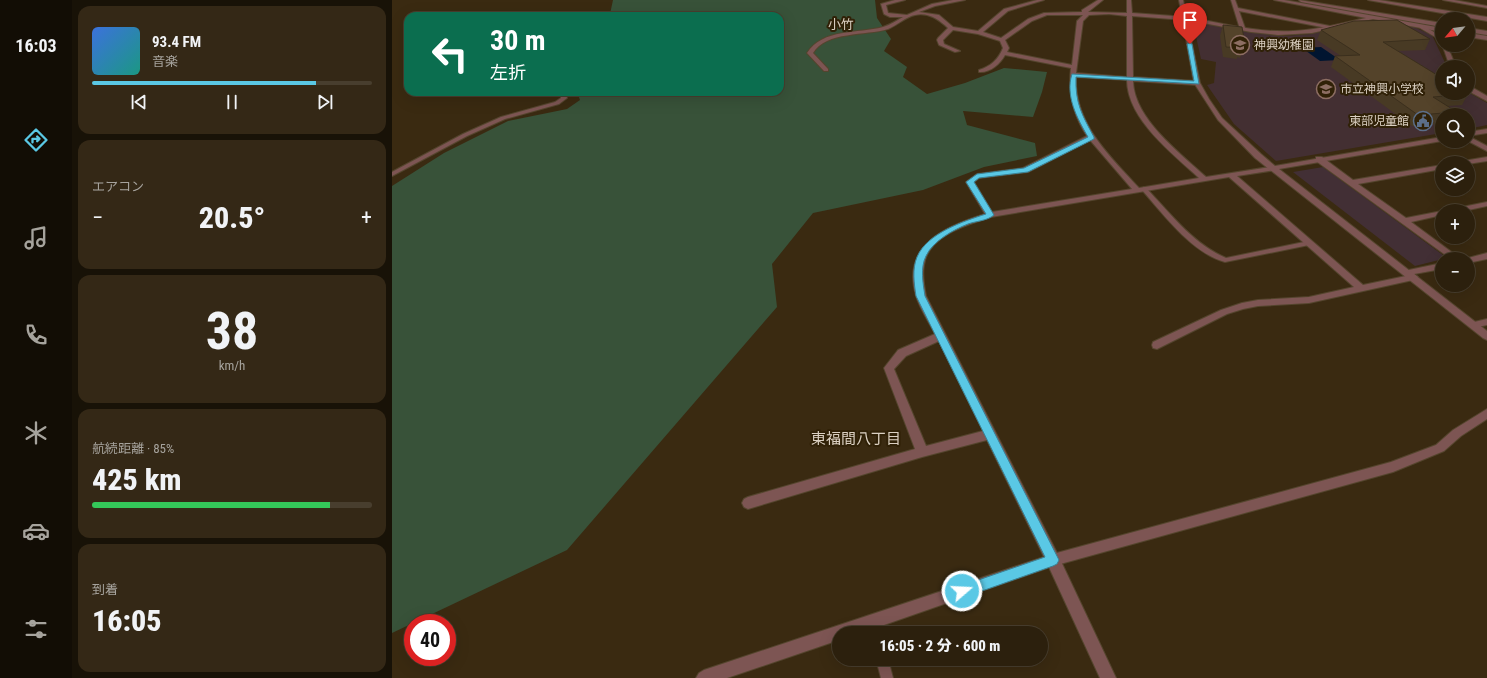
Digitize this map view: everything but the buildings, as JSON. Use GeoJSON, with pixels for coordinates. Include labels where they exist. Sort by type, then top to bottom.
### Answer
{"type":"FeatureCollection","features":[{"type":"Feature","properties":{"kind":"street"},"geometry":{"type":"LineString","coordinates":[[903,0],[882,5],[886,14],[890,16],[907,16]]}},
{"type":"Feature","properties":{"kind":"street"},"geometry":{"type":"LineString","coordinates":[[826,70],[810,53],[812,47],[816,43],[835,37],[887,28],[907,16],[932,5],[964,0]]}},
{"type":"Feature","properties":{"kind":"street"},"geometry":{"type":"LineString","coordinates":[[979,33],[1006,10],[1042,0]]}},
{"type":"Feature","properties":{"kind":"street"},"geometry":{"type":"LineString","coordinates":[[1087,14],[1084,11],[1101,0]]}},
{"type":"Feature","properties":{"kind":"street"},"geometry":{"type":"LineString","coordinates":[[1129,0],[1130,90],[1139,110],[1156,134],[1204,179]]}},
{"type":"Feature","properties":{"kind":"street"},"geometry":{"type":"LineString","coordinates":[[1181,0],[1197,83],[1206,100],[1220,119],[1242,142],[1273,168],[1487,336]]}},
{"type":"Feature","properties":{"kind":"street"},"geometry":{"type":"LineString","coordinates":[[1233,0],[1242,28]]}},
{"type":"Feature","properties":{"kind":"street"},"geometry":{"type":"LineString","coordinates":[[1276,0],[1301,2],[1435,24]]}},
{"type":"Feature","properties":{"kind":"street"},"geometry":{"type":"LineString","coordinates":[[1370,0],[1435,8],[1487,19]]}},
{"type":"Feature","properties":{"kind":"street"},"geometry":{"type":"LineString","coordinates":[[1445,0],[1487,7]]}},
{"type":"Feature","properties":{"kind":"street"},"geometry":{"type":"LineString","coordinates":[[1301,2],[1370,18],[1435,29]]}},
{"type":"Feature","properties":{"kind":"street"},"geometry":{"type":"LineString","coordinates":[[1430,23],[1435,8]]}},
{"type":"Feature","properties":{"kind":"street"},"geometry":{"type":"LineString","coordinates":[[1237,9],[1332,27]]}},
{"type":"Feature","properties":{"kind":"street"},"geometry":{"type":"LineString","coordinates":[[915,13],[937,16],[951,28],[979,33],[1002,40],[1006,48],[1004,53],[994,66],[982,71]]}},
{"type":"Feature","properties":{"kind":"street"},"geometry":{"type":"LineString","coordinates":[[1002,40],[1030,20],[1046,14],[1129,14],[1185,18],[1268,32],[1292,34],[1370,18]]}},
{"type":"Feature","properties":{"kind":"street"},"geometry":{"type":"LineString","coordinates":[[1087,14],[1080,21],[1074,67],[1073,92],[1078,113],[1091,137],[1140,189]]}},
{"type":"Feature","properties":{"kind":"street"},"geometry":{"type":"LineString","coordinates":[[1422,27],[1435,35]]}},
{"type":"Feature","properties":{"kind":"street"},"geometry":{"type":"LineString","coordinates":[[951,28],[948,34],[940,40],[942,45],[957,51]]}},
{"type":"Feature","properties":{"kind":"street"},"geometry":{"type":"LineString","coordinates":[[1475,31],[1487,33]]}},
{"type":"Feature","properties":{"kind":"street"},"geometry":{"type":"LineString","coordinates":[[1475,36],[1487,38]]}},
{"type":"Feature","properties":{"kind":"street"},"geometry":{"type":"LineString","coordinates":[[1004,53],[1074,67]]}},
{"type":"Feature","properties":{"kind":"street"},"geometry":{"type":"LineString","coordinates":[[1074,75],[1197,83]]}},
{"type":"Feature","properties":{"kind":"street"},"geometry":{"type":"LineString","coordinates":[[1475,93],[1487,99]]}},
{"type":"Feature","properties":{"kind":"street"},"geometry":{"type":"LineString","coordinates":[[1475,133],[1487,131]]}},
{"type":"Feature","properties":{"kind":"street"},"geometry":{"type":"LineString","coordinates":[[990,215],[970,182],[977,176],[1025,170],[1091,137]]}},
{"type":"Feature","properties":{"kind":"street"},"geometry":{"type":"LineString","coordinates":[[1108,678],[1053,560],[921,296],[918,276],[921,256],[929,246],[945,232],[965,223],[990,215],[1435,140]]}},
{"type":"Feature","properties":{"kind":"street"},"geometry":{"type":"LineString","coordinates":[[1475,142],[1487,149]]}},
{"type":"Feature","properties":{"kind":"street"},"geometry":{"type":"LineString","coordinates":[[1319,159],[1447,252]]}},
{"type":"Feature","properties":{"kind":"street"},"geometry":{"type":"LineString","coordinates":[[1475,161],[1487,159]]}},
{"type":"Feature","properties":{"kind":"street"},"geometry":{"type":"LineString","coordinates":[[1352,183],[1435,168]]}},
{"type":"Feature","properties":{"kind":"street"},"geometry":{"type":"LineString","coordinates":[[1231,175],[1361,288]]}},
{"type":"Feature","properties":{"kind":"street"},"geometry":{"type":"LineString","coordinates":[[1475,206],[1487,204]]}},
{"type":"Feature","properties":{"kind":"street"},"geometry":{"type":"LineString","coordinates":[[1404,221],[1435,214]]}},
{"type":"Feature","properties":{"kind":"street"},"geometry":{"type":"LineString","coordinates":[[1475,259],[1487,256]]}},
{"type":"Feature","properties":{"kind":"street"},"geometry":{"type":"LineString","coordinates":[[1157,345],[1224,312],[1242,306],[1258,303],[1309,300],[1435,268]]}},
{"type":"Feature","properties":{"kind":"street"},"geometry":{"type":"LineString","coordinates":[[1473,325],[1487,322]]}},
{"type":"Feature","properties":{"kind":"street"},"geometry":{"type":"LineString","coordinates":[[922,452],[889,368],[902,353],[941,336]]}},
{"type":"Feature","properties":{"kind":"street"},"geometry":{"type":"LineString","coordinates":[[878,626],[1053,560],[1393,467],[1440,448],[1462,430],[1487,413]]}},
{"type":"Feature","properties":{"kind":"street"},"geometry":{"type":"LineString","coordinates":[[748,503],[922,452],[990,434]]}},
{"type":"Feature","properties":{"kind":"street"},"geometry":{"type":"LineString","coordinates":[[704,678],[832,636]]}},
{"type":"Feature","properties":{"kind":"lane"},"geometry":{"type":"LineString","coordinates":[[392,174],[465,135],[503,118],[557,103],[564,98],[564,96]]}},
{"type":"Feature","properties":{"kind":"lane"},"geometry":{"type":"LineString","coordinates":[[1140,189],[1201,249],[1215,257],[1225,260],[1309,242]]}},
{"type":"Feature","properties":{"kind":"lane"},"geometry":{"type":"LineString","coordinates":[[884,666],[887,678]]}},
{"type":"Feature","properties":{"kind":"shaded area","name":"市立神興小学校"},"geometry":{"type":"Polygon","coordinates":[[[1198,22],[1284,36],[1311,34],[1364,22],[1392,23],[1414,27],[1432,35],[1435,41],[1435,52],[1440,52],[1444,60],[1435,60],[1435,100],[1475,100],[1475,96],[1487,103],[1487,125],[1475,128],[1475,108],[1435,108],[1435,134],[1276,161],[1234,124],[1207,85],[1214,83],[1216,62],[1201,59],[1193,23],[1198,22]]]}},
{"type":"Feature","properties":{"kind":"shaded area"},"geometry":{"type":"Polygon","coordinates":[[[1323,167],[1439,252],[1435,252],[1435,261],[1415,266],[1293,172],[1323,167]]]}},
{"type":"Feature","properties":{"kind":"green space"},"geometry":{"type":"Polygon","coordinates":[[[613,0],[875,0],[877,18],[891,39],[884,51],[907,67],[903,77],[927,94],[965,83],[1004,68],[1047,72],[1033,117],[963,111],[967,125],[1035,143],[1037,156],[984,167],[923,190],[813,213],[772,264],[777,307],[567,550],[432,614],[404,614],[404,627],[392,633],[392,186],[444,153],[508,121],[567,109],[580,100],[578,96],[784,96],[784,12],[610,12],[613,0]]]}},
{"type":"Feature","properties":{"kind":"water"},"geometry":{"type":"Polygon","coordinates":[[[1321,47],[1340,60],[1320,61],[1302,48],[1321,47]]]}},
{"type":"Feature","properties":{"kind":"place","name":"神興幼稚園"},"geometry":{"type":"Point","coordinates":[1240,45]}},
{"type":"Feature","properties":{"kind":"place","name":"市立神興小学校"},"geometry":{"type":"Point","coordinates":[1326,89]}},
{"type":"Feature","properties":{"kind":"place","name":"東部児童館"},"geometry":{"type":"Point","coordinates":[1423,121]}},
{"type":"Feature","properties":{"kind":"district","name":"小竹"},"geometry":{"type":"Point","coordinates":[841,24]}},
{"type":"Feature","properties":{"kind":"district","name":"東福間八丁目"},"geometry":{"type":"Point","coordinates":[856,439]}},
{"type":"Feature","properties":{"kind":"route"},"geometry":{"type":"LineString","coordinates":[[962,591],[1053,560],[921,296],[918,276],[921,256],[929,246],[945,232],[965,223],[990,215],[970,182],[977,176],[1025,170],[1091,137],[1078,113],[1073,92],[1074,75],[1197,83],[1190,44]]}}]}
